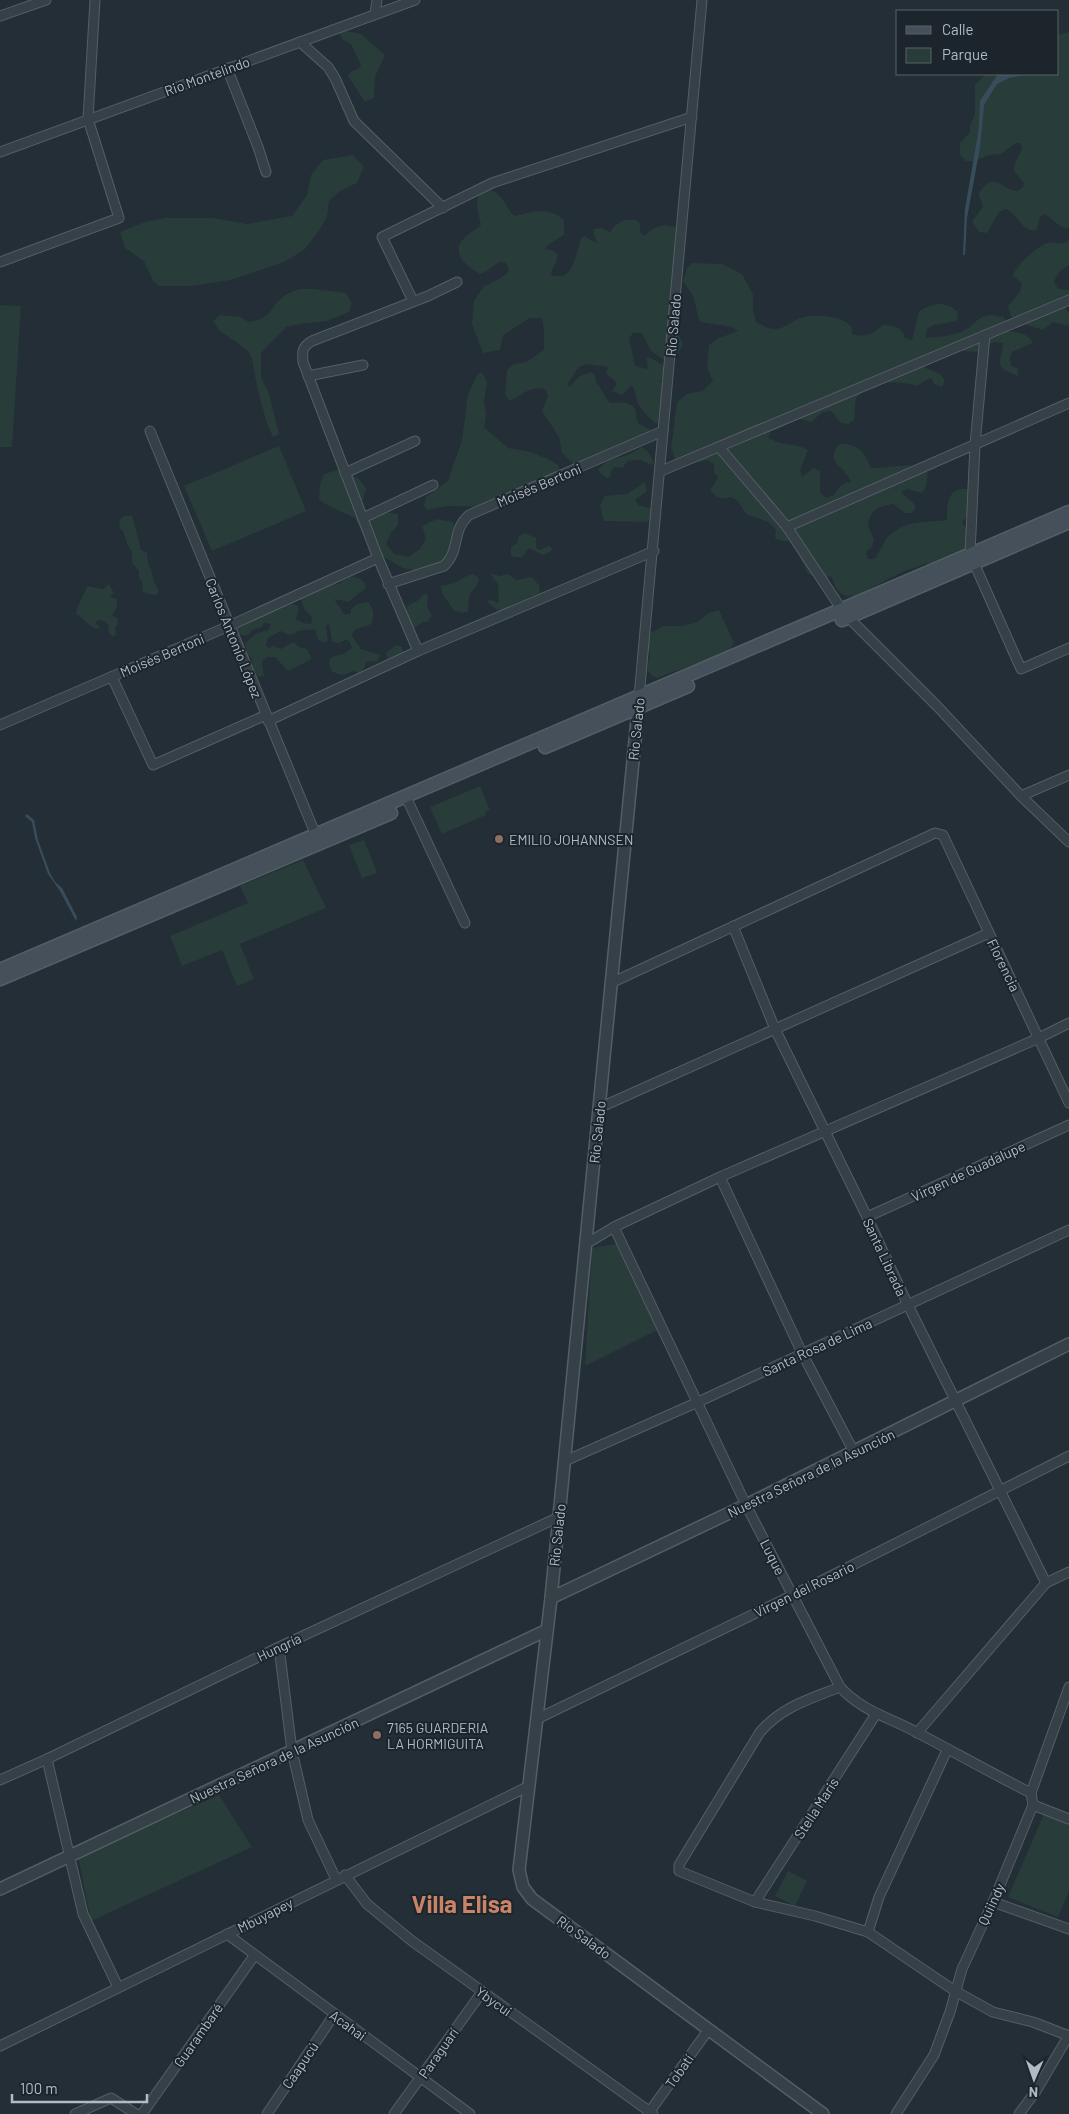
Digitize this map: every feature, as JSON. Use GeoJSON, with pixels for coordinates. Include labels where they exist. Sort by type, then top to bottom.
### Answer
{"type":"FeatureCollection","features":[{"type":"Feature","properties":{"kind":"main road"},"geometry":{"type":"LineString","coordinates":[[0,970],[202,888],[845,614],[972,558],[1069,512]]}},
{"type":"Feature","properties":{"kind":"main road"},"geometry":{"type":"LineString","coordinates":[[972,558],[1069,522]]}},
{"type":"Feature","properties":{"kind":"main road"},"geometry":{"type":"LineString","coordinates":[[0,979],[202,888]]}},
{"type":"Feature","properties":{"kind":"street"},"geometry":{"type":"LineString","coordinates":[[0,16],[46,0]]}},
{"type":"Feature","properties":{"kind":"street"},"geometry":{"type":"LineString","coordinates":[[0,262],[119,218],[88,119],[95,0]]}},
{"type":"Feature","properties":{"kind":"street"},"geometry":{"type":"LineString","coordinates":[[375,14],[377,0]]}},
{"type":"Feature","properties":{"kind":"street","name":"Rio Montelindo"},"geometry":{"type":"LineString","coordinates":[[0,152],[415,0]]}},
{"type":"Feature","properties":{"kind":"street","name":"Río Salado"},"geometry":{"type":"LineString","coordinates":[[702,0],[654,551],[548,1630],[519,1870],[522,1887],[532,1899],[822,2114]]}},
{"type":"Feature","properties":{"kind":"street"},"geometry":{"type":"LineString","coordinates":[[300,42],[328,67],[335,78],[354,121],[443,208]]}},
{"type":"Feature","properties":{"kind":"street"},"geometry":{"type":"LineString","coordinates":[[226,68],[258,147],[266,172]]}},
{"type":"Feature","properties":{"kind":"street"},"geometry":{"type":"LineString","coordinates":[[413,301],[382,237],[492,183],[692,117]]}},
{"type":"Feature","properties":{"kind":"street"},"geometry":{"type":"LineString","coordinates":[[418,651],[388,584],[308,376],[303,362],[304,346],[312,341],[457,282]]}},
{"type":"Feature","properties":{"kind":"street"},"geometry":{"type":"LineString","coordinates":[[660,472],[1069,300]]}},
{"type":"Feature","properties":{"kind":"street"},"geometry":{"type":"LineString","coordinates":[[985,335],[975,445],[972,558],[1020,669],[1069,648]]}},
{"type":"Feature","properties":{"kind":"street"},"geometry":{"type":"LineString","coordinates":[[308,376],[363,364]]}},
{"type":"Feature","properties":{"kind":"street"},"geometry":{"type":"LineString","coordinates":[[786,527],[1069,403]]}},
{"type":"Feature","properties":{"kind":"street","name":"Carlos Antonio López"},"geometry":{"type":"LineString","coordinates":[[150,431],[317,839]]}},
{"type":"Feature","properties":{"kind":"street","name":"Moisés Bertoni"},"geometry":{"type":"LineString","coordinates":[[388,584],[444,566],[450,560],[453,553],[460,522],[469,515],[663,432]]}},
{"type":"Feature","properties":{"kind":"street"},"geometry":{"type":"LineString","coordinates":[[345,473],[415,441]]}},
{"type":"Feature","properties":{"kind":"street"},"geometry":{"type":"LineString","coordinates":[[719,447],[786,527],[845,614],[932,700],[1021,796],[1069,842]]}},
{"type":"Feature","properties":{"kind":"street"},"geometry":{"type":"LineString","coordinates":[[362,518],[433,485]]}},
{"type":"Feature","properties":{"kind":"street"},"geometry":{"type":"LineString","coordinates":[[112,677],[153,765],[267,718],[418,651],[654,551]]}},
{"type":"Feature","properties":{"kind":"street","name":"Moisés Bertoni"},"geometry":{"type":"LineString","coordinates":[[0,725],[229,626],[378,558]]}},
{"type":"Feature","properties":{"kind":"street"},"geometry":{"type":"LineString","coordinates":[[1021,796],[1069,775]]}},
{"type":"Feature","properties":{"kind":"street"},"geometry":{"type":"LineString","coordinates":[[408,801],[465,924]]}},
{"type":"Feature","properties":{"kind":"street","name":"Florencia"},"geometry":{"type":"LineString","coordinates":[[733,926],[935,833],[943,835],[1069,1103]]}},
{"type":"Feature","properties":{"kind":"street"},"geometry":{"type":"LineString","coordinates":[[611,983],[733,926]]}},
{"type":"Feature","properties":{"kind":"street","name":"Santa Librada"},"geometry":{"type":"LineString","coordinates":[[733,926],[775,1029],[908,1305],[1046,1583]]}},
{"type":"Feature","properties":{"kind":"street"},"geometry":{"type":"LineString","coordinates":[[599,1108],[989,933]]}},
{"type":"Feature","properties":{"kind":"street"},"geometry":{"type":"LineString","coordinates":[[586,1244],[614,1228],[720,1176],[1040,1038],[1069,1023]]}},
{"type":"Feature","properties":{"kind":"street","name":"Virgen de Guadalupe"},"geometry":{"type":"LineString","coordinates":[[867,1217],[1069,1125]]}},
{"type":"Feature","properties":{"kind":"street"},"geometry":{"type":"LineString","coordinates":[[720,1176],[802,1353],[854,1452]]}},
{"type":"Feature","properties":{"kind":"street","name":"Luque"},"geometry":{"type":"LineString","coordinates":[[614,1228],[746,1505],[840,1687],[852,1700],[876,1714],[917,1733],[1031,1793]]}},
{"type":"Feature","properties":{"kind":"street","name":"Santa Rosa de Lima"},"geometry":{"type":"LineString","coordinates":[[564,1461],[698,1402],[1069,1230]]}},
{"type":"Feature","properties":{"kind":"street","name":"Nuestra Señora de la Asunción"},"geometry":{"type":"LineString","coordinates":[[551,1598],[746,1505],[1069,1344]]}},
{"type":"Feature","properties":{"kind":"street","name":"Virgen del Rosario"},"geometry":{"type":"LineString","coordinates":[[537,1719],[793,1595],[1069,1456]]}},
{"type":"Feature","properties":{"kind":"street","name":"Hungría"},"geometry":{"type":"LineString","coordinates":[[0,1780],[279,1647],[559,1517]]}},
{"type":"Feature","properties":{"kind":"street"},"geometry":{"type":"LineString","coordinates":[[917,1733],[1046,1583],[1069,1572]]}},
{"type":"Feature","properties":{"kind":"street","name":"Nuestra Señora de la Asunción"},"geometry":{"type":"LineString","coordinates":[[0,1888],[548,1630]]}},
{"type":"Feature","properties":{"kind":"street"},"geometry":{"type":"LineString","coordinates":[[279,1647],[292,1751],[308,1820],[336,1879]]}},
{"type":"Feature","properties":{"kind":"street"},"geometry":{"type":"LineString","coordinates":[[840,1687],[784,1710],[760,1732],[679,1865],[679,1871],[755,1902],[815,1916],[868,1932],[993,2012],[1033,2022],[1069,2036],[1036,2091],[1019,2114]]}},
{"type":"Feature","properties":{"kind":"street"},"geometry":{"type":"LineString","coordinates":[[1069,1687],[1031,1793],[1033,1805],[1069,1819]]}},
{"type":"Feature","properties":{"kind":"street","name":"Stella Maris"},"geometry":{"type":"LineString","coordinates":[[755,1902],[876,1714]]}},
{"type":"Feature","properties":{"kind":"street"},"geometry":{"type":"LineString","coordinates":[[868,1932],[879,1897],[947,1750]]}},
{"type":"Feature","properties":{"kind":"street"},"geometry":{"type":"LineString","coordinates":[[47,1759],[84,1914],[118,1987]]}},
{"type":"Feature","properties":{"kind":"street","name":"Mbuyapey"},"geometry":{"type":"LineString","coordinates":[[0,2046],[336,1879],[530,1786]]}},
{"type":"Feature","properties":{"kind":"street","name":"Quiindy"},"geometry":{"type":"LineString","coordinates":[[896,2114],[934,2055],[973,1942],[993,1902],[1033,1805]]}},
{"type":"Feature","properties":{"kind":"street","name":"Ybycui"},"geometry":{"type":"LineString","coordinates":[[345,1875],[367,1904],[388,1922],[651,2113]]}},
{"type":"Feature","properties":{"kind":"street"},"geometry":{"type":"LineString","coordinates":[[993,1902],[1069,1928]]}},
{"type":"Feature","properties":{"kind":"street","name":"Acahai"},"geometry":{"type":"LineString","coordinates":[[227,1934],[420,2079],[470,2114]]}},
{"type":"Feature","properties":{"kind":"street","name":"Guarambaré"},"geometry":{"type":"LineString","coordinates":[[142,2114],[254,1956]]}},
{"type":"Feature","properties":{"kind":"street","name":"Paraguarí"},"geometry":{"type":"LineString","coordinates":[[394,2114],[482,1992]]}},
{"type":"Feature","properties":{"kind":"street","name":"Caapucú"},"geometry":{"type":"LineString","coordinates":[[267,2114],[334,2015]]}},
{"type":"Feature","properties":{"kind":"street","name":"Tobatí"},"geometry":{"type":"LineString","coordinates":[[651,2113],[709,2029]]}},
{"type":"Feature","properties":{"kind":"street"},"geometry":{"type":"LineString","coordinates":[[75,2114],[107,2099],[115,2099],[136,2114]]}},
{"type":"Feature","properties":{"kind":"green space"},"geometry":{"type":"Polygon","coordinates":[[[346,31],[361,34],[385,55],[375,77],[374,98],[365,102],[348,76],[350,72],[358,69],[361,65],[351,44],[342,39],[340,33],[346,31]]]}},
{"type":"Feature","properties":{"kind":"green space"},"geometry":{"type":"Polygon","coordinates":[[[1069,32],[1069,228],[1061,227],[1045,214],[1041,216],[1036,230],[1027,229],[1006,209],[999,212],[987,233],[979,232],[973,220],[983,207],[979,196],[981,190],[987,184],[995,182],[1017,191],[1023,187],[1024,183],[1014,171],[1022,147],[1020,143],[1016,143],[1001,154],[989,155],[975,161],[966,161],[960,155],[960,143],[970,132],[970,125],[975,115],[975,85],[984,75],[1059,75],[1059,35],[1069,32]]]}},
{"type":"Feature","properties":{"kind":"green space"},"geometry":{"type":"Polygon","coordinates":[[[353,155],[364,167],[357,183],[340,191],[329,201],[327,217],[318,232],[304,250],[284,262],[231,280],[191,286],[159,286],[153,281],[144,261],[125,248],[120,232],[145,222],[165,218],[214,218],[247,224],[292,216],[307,195],[311,175],[323,160],[353,155]]]}},
{"type":"Feature","properties":{"kind":"green space"},"geometry":{"type":"Polygon","coordinates":[[[482,189],[498,194],[514,216],[540,211],[552,213],[564,220],[564,235],[545,249],[552,250],[558,255],[551,275],[565,275],[569,271],[581,239],[584,236],[597,243],[593,232],[594,229],[601,228],[610,232],[622,221],[634,220],[639,222],[641,233],[644,236],[664,225],[677,229],[674,325],[683,344],[676,357],[664,360],[651,351],[642,333],[633,333],[629,338],[635,366],[647,369],[646,358],[649,357],[668,368],[666,375],[660,381],[663,384],[662,419],[656,424],[647,415],[637,401],[632,385],[622,395],[612,391],[616,385],[615,381],[606,374],[608,367],[586,364],[579,367],[568,383],[569,387],[580,376],[591,372],[594,374],[608,401],[632,405],[636,412],[638,423],[649,429],[651,433],[575,466],[562,453],[559,437],[542,411],[548,396],[545,389],[534,388],[509,401],[505,394],[507,370],[514,364],[526,362],[544,350],[544,332],[542,318],[530,318],[503,335],[500,350],[483,353],[472,324],[474,301],[483,287],[504,276],[509,270],[506,263],[499,262],[480,274],[469,267],[459,254],[460,243],[467,235],[481,225],[477,202],[482,189]]]}},
{"type":"Feature","properties":{"kind":"green space"},"geometry":{"type":"Polygon","coordinates":[[[1069,238],[1069,265],[1060,271],[1054,281],[1058,289],[1069,290],[1069,304],[1066,305],[1066,308],[1069,313],[1069,326],[1053,322],[1043,330],[1015,321],[1011,316],[1008,306],[1020,292],[1022,283],[1013,276],[1014,272],[1039,247],[1050,243],[1064,243],[1069,238]]]}},
{"type":"Feature","properties":{"kind":"green space"},"geometry":{"type":"Polygon","coordinates":[[[692,263],[722,264],[742,274],[753,294],[753,309],[756,322],[765,327],[775,329],[804,317],[823,316],[836,318],[848,323],[852,327],[852,334],[866,335],[883,325],[887,325],[900,329],[905,338],[912,340],[919,311],[929,306],[940,304],[949,306],[958,313],[957,321],[934,325],[927,329],[926,338],[961,332],[980,318],[988,315],[1004,317],[1008,331],[1029,337],[1033,343],[1012,352],[1010,359],[1011,366],[1018,368],[1018,376],[1001,367],[1000,360],[1003,343],[992,343],[977,352],[953,350],[921,366],[940,374],[945,380],[942,387],[935,385],[931,378],[918,386],[893,382],[877,385],[856,398],[854,420],[848,424],[841,423],[831,411],[823,412],[811,422],[796,418],[789,419],[782,427],[771,431],[768,437],[778,442],[808,450],[800,470],[802,477],[813,468],[820,471],[820,493],[826,498],[834,495],[843,484],[851,482],[835,460],[835,450],[839,444],[851,445],[860,450],[871,468],[915,466],[928,473],[926,487],[922,493],[907,489],[901,492],[916,507],[912,513],[905,513],[893,504],[875,510],[870,516],[868,526],[874,540],[872,547],[866,552],[868,559],[874,559],[887,538],[901,528],[915,523],[947,520],[948,501],[954,492],[959,489],[973,490],[977,496],[972,510],[962,522],[970,534],[967,548],[948,561],[925,564],[902,572],[858,595],[843,595],[837,590],[831,576],[823,579],[808,574],[789,541],[781,541],[775,538],[776,530],[768,522],[746,514],[738,501],[731,497],[719,498],[714,495],[710,490],[718,478],[714,472],[714,464],[707,460],[692,464],[676,462],[671,448],[677,402],[687,394],[702,391],[713,381],[707,368],[709,345],[719,338],[738,331],[732,327],[701,322],[693,297],[683,282],[687,268],[692,263]]]}},
{"type":"Feature","properties":{"kind":"green space"},"geometry":{"type":"Polygon","coordinates":[[[299,289],[346,293],[352,303],[349,312],[327,321],[286,327],[261,353],[261,377],[269,394],[279,434],[273,437],[267,424],[252,359],[248,351],[220,331],[213,321],[220,315],[240,317],[249,322],[263,318],[279,300],[299,289]]]}},
{"type":"Feature","properties":{"kind":"green space"},"geometry":{"type":"Polygon","coordinates":[[[0,305],[21,306],[12,447],[0,447],[0,305]]]}},
{"type":"Feature","properties":{"kind":"green space"},"geometry":{"type":"Polygon","coordinates":[[[482,372],[487,382],[484,401],[486,415],[484,427],[508,448],[531,452],[558,465],[562,476],[556,484],[532,488],[485,507],[449,506],[427,510],[424,506],[426,497],[448,481],[462,440],[468,394],[477,375],[482,372]]]}},
{"type":"Feature","properties":{"kind":"green space"},"geometry":{"type":"Polygon","coordinates":[[[279,446],[306,511],[212,551],[184,486],[279,446]]]}},
{"type":"Feature","properties":{"kind":"green space"},"geometry":{"type":"Polygon","coordinates":[[[642,447],[649,453],[654,463],[651,465],[641,460],[627,461],[623,468],[615,467],[612,469],[611,476],[607,478],[598,469],[609,460],[628,455],[642,447]]]}},
{"type":"Feature","properties":{"kind":"green space"},"geometry":{"type":"Polygon","coordinates":[[[342,469],[360,480],[366,489],[360,509],[363,514],[378,511],[398,514],[398,525],[391,533],[386,544],[394,554],[408,557],[420,549],[426,539],[422,526],[437,519],[453,522],[454,540],[441,567],[421,571],[403,568],[370,549],[355,518],[325,504],[319,499],[320,484],[324,474],[342,469]]]}},
{"type":"Feature","properties":{"kind":"green space"},"geometry":{"type":"Polygon","coordinates":[[[645,482],[647,491],[635,500],[638,505],[653,509],[656,518],[646,522],[604,521],[600,506],[605,496],[627,494],[645,482]]]}},
{"type":"Feature","properties":{"kind":"green space"},"geometry":{"type":"Polygon","coordinates":[[[132,516],[141,550],[147,553],[148,564],[152,571],[158,594],[154,595],[143,592],[139,571],[132,563],[132,552],[119,525],[121,518],[132,516]]]}},
{"type":"Feature","properties":{"kind":"green space"},"geometry":{"type":"Polygon","coordinates":[[[525,533],[536,538],[536,548],[539,550],[549,546],[552,548],[551,551],[543,555],[529,548],[522,557],[511,555],[511,547],[517,543],[519,536],[525,533]]]}},
{"type":"Feature","properties":{"kind":"green space"},"geometry":{"type":"Polygon","coordinates":[[[473,574],[479,578],[469,597],[468,611],[462,613],[454,611],[442,593],[441,586],[451,584],[473,574]]]}},
{"type":"Feature","properties":{"kind":"green space"},"geometry":{"type":"Polygon","coordinates":[[[490,574],[500,576],[508,574],[516,580],[531,577],[539,585],[540,593],[529,597],[519,604],[512,605],[508,611],[500,612],[488,603],[489,599],[499,603],[498,584],[490,574]]]}},
{"type":"Feature","properties":{"kind":"green space"},"geometry":{"type":"Polygon","coordinates":[[[350,577],[356,577],[361,580],[366,588],[349,602],[334,599],[345,615],[351,613],[351,609],[357,604],[368,602],[370,604],[373,613],[371,624],[355,630],[352,636],[361,649],[380,655],[377,662],[367,661],[360,674],[353,671],[343,675],[332,672],[329,664],[331,657],[343,654],[352,648],[349,641],[346,640],[339,643],[332,642],[329,624],[326,626],[328,641],[325,642],[318,640],[315,629],[297,631],[295,634],[288,635],[281,631],[268,638],[266,645],[269,648],[273,646],[281,649],[293,642],[299,647],[307,649],[311,657],[310,660],[288,671],[275,657],[267,657],[262,662],[264,676],[259,677],[253,674],[252,659],[247,654],[245,643],[257,633],[268,630],[271,624],[264,623],[262,627],[254,629],[246,636],[238,634],[239,626],[292,604],[299,608],[296,619],[303,623],[311,624],[312,617],[304,609],[301,599],[303,596],[329,585],[338,584],[350,577]]]}},
{"type":"Feature","properties":{"kind":"green space"},"geometry":{"type":"Polygon","coordinates":[[[109,584],[114,593],[110,597],[117,599],[117,607],[112,615],[117,618],[118,624],[115,628],[116,635],[112,636],[108,631],[109,626],[104,621],[99,620],[95,623],[100,627],[97,629],[76,614],[87,586],[103,589],[109,584]]]}},
{"type":"Feature","properties":{"kind":"green space"},"geometry":{"type":"Polygon","coordinates":[[[425,593],[428,595],[427,606],[432,616],[427,622],[423,622],[413,629],[400,611],[407,613],[407,606],[417,601],[425,593]]]}},
{"type":"Feature","properties":{"kind":"green space"},"geometry":{"type":"Polygon","coordinates":[[[719,610],[734,643],[728,652],[657,678],[651,675],[647,670],[650,656],[647,641],[650,633],[664,626],[682,626],[697,622],[709,613],[719,610]]]}},
{"type":"Feature","properties":{"kind":"green space"},"geometry":{"type":"Polygon","coordinates":[[[396,645],[402,647],[404,654],[388,660],[386,653],[396,645]]]}},
{"type":"Feature","properties":{"kind":"green space"},"geometry":{"type":"Polygon","coordinates":[[[480,786],[490,810],[485,812],[486,815],[442,834],[430,807],[480,786]]]}},
{"type":"Feature","properties":{"kind":"green space"},"geometry":{"type":"Polygon","coordinates":[[[364,840],[377,873],[362,878],[349,845],[364,840]]]}},
{"type":"Feature","properties":{"kind":"green space"},"geometry":{"type":"Polygon","coordinates":[[[303,860],[326,908],[240,944],[254,979],[237,986],[222,950],[182,966],[170,936],[248,903],[240,886],[303,860]]]}},
{"type":"Feature","properties":{"kind":"green space"},"geometry":{"type":"Polygon","coordinates":[[[621,1243],[663,1327],[585,1366],[592,1248],[621,1243]]]}},
{"type":"Feature","properties":{"kind":"green space"},"geometry":{"type":"Polygon","coordinates":[[[219,1795],[252,1847],[91,1921],[78,1857],[219,1795]]]}},
{"type":"Feature","properties":{"kind":"green space"},"geometry":{"type":"Polygon","coordinates":[[[1044,1814],[1069,1824],[1069,1891],[1058,1917],[1008,1897],[1044,1814]]]}},
{"type":"Feature","properties":{"kind":"green space"},"geometry":{"type":"Polygon","coordinates":[[[788,1871],[807,1881],[795,1906],[775,1896],[788,1871]]]}},
{"type":"Feature","properties":{"kind":"water"},"geometry":{"type":"Polygon","coordinates":[[[997,75],[1026,75],[1009,78],[997,84],[984,105],[980,147],[967,218],[965,255],[963,255],[965,209],[979,128],[980,101],[997,75]]]}},
{"type":"Feature","properties":{"kind":"water"},"geometry":{"type":"Polygon","coordinates":[[[27,814],[34,820],[38,840],[50,873],[55,882],[62,888],[77,917],[76,921],[60,891],[48,874],[35,838],[32,822],[25,816],[27,814]]]}},
{"type":"Feature","properties":{"kind":"place","name":"EMILIO JOHANNSEN"},"geometry":{"type":"Point","coordinates":[499,839]}},
{"type":"Feature","properties":{"kind":"place","name":"7165 GUARDERIA LA HORMIGUITA"},"geometry":{"type":"Point","coordinates":[377,1735]}},
{"type":"Feature","properties":{"kind":"district","name":"Villa Elisa"},"geometry":{"type":"Point","coordinates":[462,1903]}}]}
